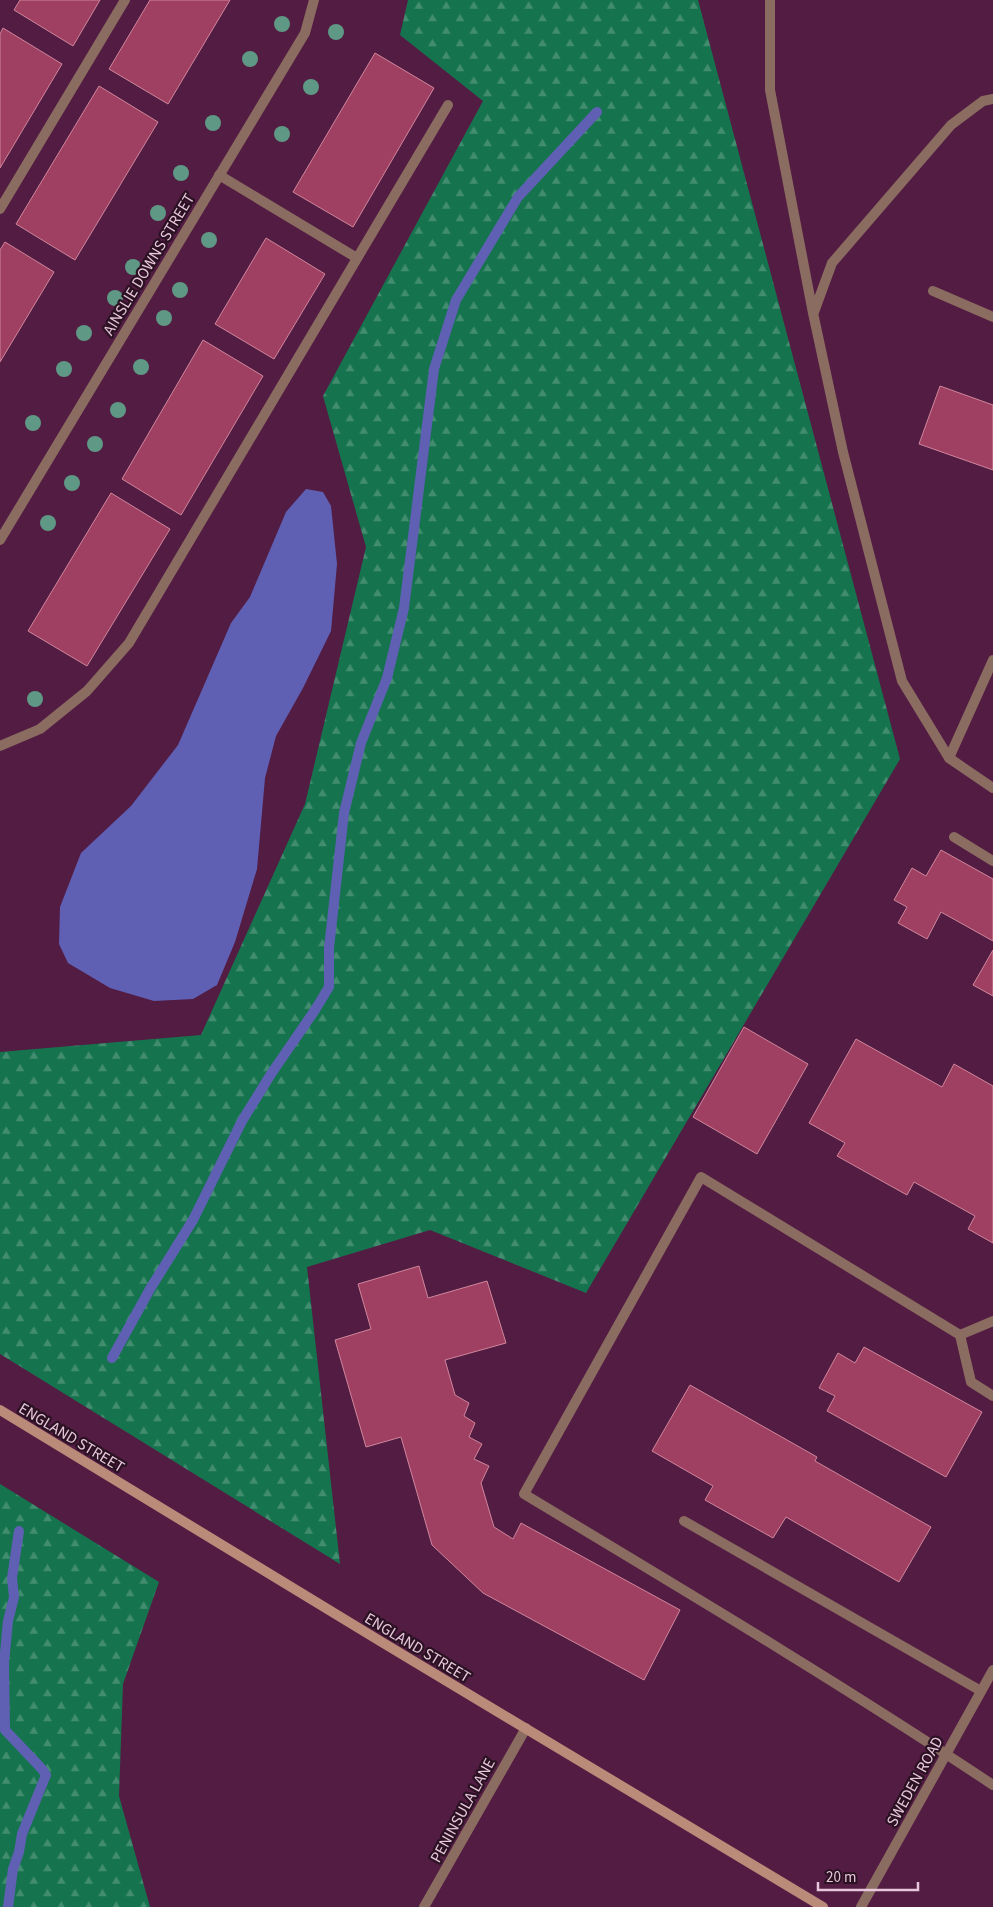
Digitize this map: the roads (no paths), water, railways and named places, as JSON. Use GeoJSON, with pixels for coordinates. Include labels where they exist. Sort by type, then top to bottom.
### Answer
{"type":"FeatureCollection","features":[{"type":"Feature","properties":{"kind":"street"},"geometry":{"type":"LineString","coordinates":[[0,209],[124,0]]}},
{"type":"Feature","properties":{"kind":"street","name":"AINSLIE DOWNS STREET"},"geometry":{"type":"LineString","coordinates":[[0,540],[305,33],[314,0]]}},
{"type":"Feature","properties":{"kind":"street"},"geometry":{"type":"LineString","coordinates":[[770,0],[770,90],[813,313],[843,452],[902,681],[948,758],[993,788]]}},
{"type":"Feature","properties":{"kind":"street"},"geometry":{"type":"LineString","coordinates":[[813,313],[832,263],[951,125],[983,101],[993,99]]}},
{"type":"Feature","properties":{"kind":"street"},"geometry":{"type":"LineString","coordinates":[[0,746],[40,729],[87,691],[129,643],[448,105]]}},
{"type":"Feature","properties":{"kind":"street"},"geometry":{"type":"LineString","coordinates":[[219,175],[358,258]]}},
{"type":"Feature","properties":{"kind":"street"},"geometry":{"type":"LineString","coordinates":[[933,292],[993,317]]}},
{"type":"Feature","properties":{"kind":"street"},"geometry":{"type":"LineString","coordinates":[[948,758],[993,660]]}},
{"type":"Feature","properties":{"kind":"street"},"geometry":{"type":"LineString","coordinates":[[954,838],[993,861]]}},
{"type":"Feature","properties":{"kind":"street"},"geometry":{"type":"LineString","coordinates":[[993,1396],[971,1382],[960,1335],[701,1177],[524,1494],[680,1588],[947,1755],[993,1786]]}},
{"type":"Feature","properties":{"kind":"street"},"geometry":{"type":"LineString","coordinates":[[960,1335],[993,1320]]}},
{"type":"Feature","properties":{"kind":"street","name":"ENGLAND STREET"},"geometry":{"type":"LineString","coordinates":[[0,1410],[371,1636],[823,1907]]}},
{"type":"Feature","properties":{"kind":"street"},"geometry":{"type":"LineString","coordinates":[[684,1520],[981,1691]]}},
{"type":"Feature","properties":{"kind":"street","name":"SWEDEN ROAD"},"geometry":{"type":"LineString","coordinates":[[862,1907],[993,1670]]}},
{"type":"Feature","properties":{"kind":"street","name":"PENINSULA LANE"},"geometry":{"type":"LineString","coordinates":[[424,1907],[526,1728]]}},
{"type":"Feature","properties":{"kind":"waterway"},"geometry":{"type":"LineString","coordinates":[[112,1358],[150,1289],[193,1220],[242,1121],[329,987],[329,948],[344,813],[361,743],[387,678],[404,608],[434,369],[456,300],[518,197],[597,112]]}},
{"type":"Feature","properties":{"kind":"waterway"},"geometry":{"type":"LineString","coordinates":[[8,1907],[13,1869],[19,1852],[22,1834],[46,1775],[5,1730],[4,1663],[8,1621],[14,1597],[12,1578],[19,1531]]}}]}
